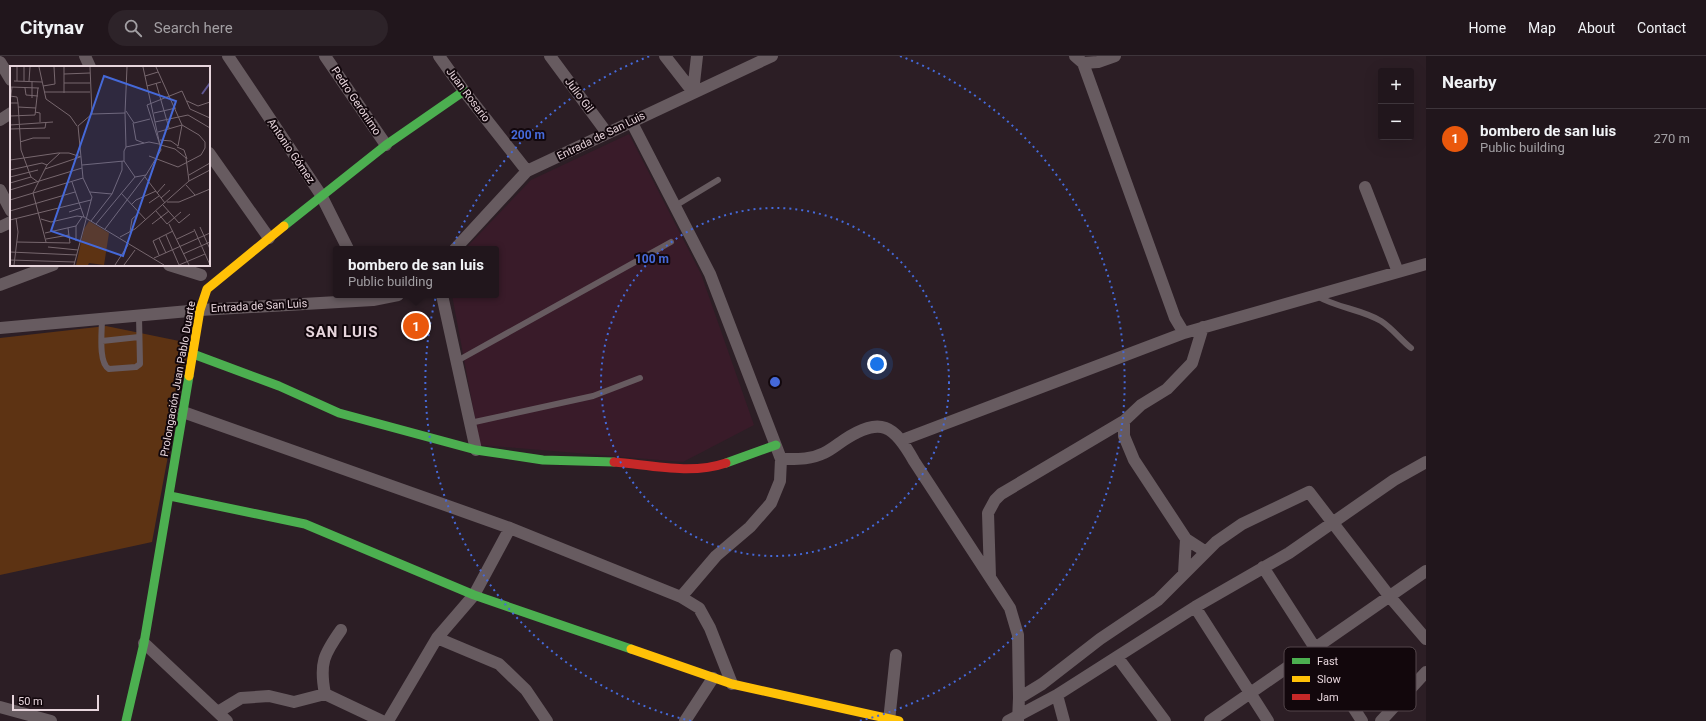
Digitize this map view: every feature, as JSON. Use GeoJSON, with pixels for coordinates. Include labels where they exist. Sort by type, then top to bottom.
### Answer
{"type":"FeatureCollection","features":[{"type":"Feature","properties":{"kind":"street"},"geometry":{"type":"LineString","coordinates":[[85,56],[90,66]]}},
{"type":"Feature","properties":{"kind":"street","name":"Antonio Gómez"},"geometry":{"type":"LineString","coordinates":[[228,56],[321,195],[346,246]]}},
{"type":"Feature","properties":{"kind":"street","name":"Pedro Gerónimo"},"geometry":{"type":"LineString","coordinates":[[325,56],[386,145]]}},
{"type":"Feature","properties":{"kind":"street","name":"Juan Rosario"},"geometry":{"type":"LineString","coordinates":[[439,56],[464,91],[527,170]]}},
{"type":"Feature","properties":{"kind":"street","name":"Julio Gil"},"geometry":{"type":"LineString","coordinates":[[550,56],[607,133]]}},
{"type":"Feature","properties":{"kind":"street"},"geometry":{"type":"LineString","coordinates":[[665,56],[693,92]]}},
{"type":"Feature","properties":{"kind":"street"},"geometry":{"type":"LineString","coordinates":[[693,92],[697,56]]}},
{"type":"Feature","properties":{"kind":"street","name":"Entrada de San Luis"},"geometry":{"type":"LineString","coordinates":[[457,246],[527,170],[772,56]]}},
{"type":"Feature","properties":{"kind":"street"},"geometry":{"type":"LineString","coordinates":[[1115,56],[1098,62],[1079,59],[1175,318],[1184,333]]}},
{"type":"Feature","properties":{"kind":"street"},"geometry":{"type":"LineString","coordinates":[[0,62],[10,78]]}},
{"type":"Feature","properties":{"kind":"street","name":"Prolongación Juan Pablo Duarte"},"geometry":{"type":"LineString","coordinates":[[126,721],[144,643],[170,496],[200,310],[207,289],[321,195],[386,145],[464,91]]}},
{"type":"Feature","properties":{"kind":"street"},"geometry":{"type":"LineString","coordinates":[[0,120],[10,114]]}},
{"type":"Feature","properties":{"kind":"street"},"geometry":{"type":"LineString","coordinates":[[631,121],[710,274],[781,459],[780,481],[771,503],[750,527],[716,556],[681,597]]}},
{"type":"Feature","properties":{"kind":"street"},"geometry":{"type":"LineString","coordinates":[[210,154],[269,238]]}},
{"type":"Feature","properties":{"kind":"street"},"geometry":{"type":"LineString","coordinates":[[1365,187],[1398,272]]}},
{"type":"Feature","properties":{"kind":"street"},"geometry":{"type":"LineString","coordinates":[[0,190],[10,209]]}},
{"type":"Feature","properties":{"kind":"street"},"geometry":{"type":"LineString","coordinates":[[0,228],[10,223]]}},
{"type":"Feature","properties":{"kind":"street"},"geometry":{"type":"LineString","coordinates":[[902,440],[1184,333],[1426,264]]}},
{"type":"Feature","properties":{"kind":"street"},"geometry":{"type":"LineString","coordinates":[[0,285],[50,266]]}},
{"type":"Feature","properties":{"kind":"street"},"geometry":{"type":"LineString","coordinates":[[175,266],[201,270],[207,289]]}},
{"type":"Feature","properties":{"kind":"street","name":"Entrada de San Luis"},"geometry":{"type":"LineString","coordinates":[[0,328],[200,310],[359,298]]}},
{"type":"Feature","properties":{"kind":"street"},"geometry":{"type":"LineString","coordinates":[[443,298],[476,450]]}},
{"type":"Feature","properties":{"kind":"street"},"geometry":{"type":"LineString","coordinates":[[990,577],[988,513],[995,500],[1002,494],[1124,421],[1141,405],[1167,389],[1192,363],[1203,327]]}},
{"type":"Feature","properties":{"kind":"street"},"geometry":{"type":"LineString","coordinates":[[193,354],[279,386],[339,413],[476,450],[542,460],[592,460],[695,468],[716,466],[776,444]]}},
{"type":"Feature","properties":{"kind":"street"},"geometry":{"type":"LineString","coordinates":[[183,412],[510,528],[681,597],[699,608],[710,628],[732,684]]}},
{"type":"Feature","properties":{"kind":"street"},"geometry":{"type":"LineString","coordinates":[[1124,421],[1124,436],[1134,460],[1186,539],[1206,552]]}},
{"type":"Feature","properties":{"kind":"street"},"geometry":{"type":"LineString","coordinates":[[781,459],[804,459],[823,454],[867,427],[882,426],[892,431],[902,440],[1010,608],[1018,635],[1019,698],[1014,719]]}},
{"type":"Feature","properties":{"kind":"street"},"geometry":{"type":"LineString","coordinates":[[1014,719],[1118,658],[1196,607],[1289,552],[1394,480],[1426,462]]}},
{"type":"Feature","properties":{"kind":"street"},"geometry":{"type":"LineString","coordinates":[[1019,698],[1042,684],[1100,639],[1158,600],[1216,542],[1242,524],[1309,492],[1390,597],[1426,639]]}},
{"type":"Feature","properties":{"kind":"street"},"geometry":{"type":"LineString","coordinates":[[170,496],[305,524],[474,595],[714,678],[732,684],[892,720],[896,655]]}},
{"type":"Feature","properties":{"kind":"street"},"geometry":{"type":"LineString","coordinates":[[388,721],[437,638],[474,595],[510,528]]}},
{"type":"Feature","properties":{"kind":"street"},"geometry":{"type":"LineString","coordinates":[[1184,573],[1186,539]]}},
{"type":"Feature","properties":{"kind":"street"},"geometry":{"type":"LineString","coordinates":[[1262,567],[1315,647]]}},
{"type":"Feature","properties":{"kind":"street"},"geometry":{"type":"LineString","coordinates":[[1317,647],[1426,571]]}},
{"type":"Feature","properties":{"kind":"street"},"geometry":{"type":"LineString","coordinates":[[1196,607],[1268,721]]}},
{"type":"Feature","properties":{"kind":"street"},"geometry":{"type":"LineString","coordinates":[[325,694],[321,674],[322,668],[327,650],[341,630]]}},
{"type":"Feature","properties":{"kind":"street"},"geometry":{"type":"LineString","coordinates":[[437,638],[499,664],[526,690],[547,721]]}},
{"type":"Feature","properties":{"kind":"street"},"geometry":{"type":"LineString","coordinates":[[144,643],[227,721]]}},
{"type":"Feature","properties":{"kind":"street"},"geometry":{"type":"LineString","coordinates":[[1118,658],[1165,721]]}},
{"type":"Feature","properties":{"kind":"street"},"geometry":{"type":"LineString","coordinates":[[1210,721],[1284,670]]}},
{"type":"Feature","properties":{"kind":"street"},"geometry":{"type":"LineString","coordinates":[[1416,683],[1426,672]]}},
{"type":"Feature","properties":{"kind":"street"},"geometry":{"type":"LineString","coordinates":[[685,721],[714,678]]}},
{"type":"Feature","properties":{"kind":"street"},"geometry":{"type":"LineString","coordinates":[[218,712],[241,698],[269,696],[294,702],[325,694],[382,721]]}},
{"type":"Feature","properties":{"kind":"street"},"geometry":{"type":"LineString","coordinates":[[1057,694],[1064,721]]}},
{"type":"Feature","properties":{"kind":"street"},"geometry":{"type":"LineString","coordinates":[[0,707],[51,721]]}},
{"type":"Feature","properties":{"kind":"street"},"geometry":{"type":"LineString","coordinates":[[1356,711],[1362,721]]}},
{"type":"Feature","properties":{"kind":"street"},"geometry":{"type":"LineString","coordinates":[[1381,721],[1390,711]]}},
{"type":"Feature","properties":{"kind":"lane"},"geometry":{"type":"LineString","coordinates":[[675,206],[718,180]]}},
{"type":"Feature","properties":{"kind":"lane"},"geometry":{"type":"LineString","coordinates":[[457,361],[670,242]]}},
{"type":"Feature","properties":{"kind":"lane"},"geometry":{"type":"LineString","coordinates":[[1318,296],[1330,304],[1366,314],[1382,322],[1411,348]]}},
{"type":"Feature","properties":{"kind":"lane"},"geometry":{"type":"LineString","coordinates":[[102,319],[102,360],[106,367],[110,369],[136,367],[140,364],[139,316]]}},
{"type":"Feature","properties":{"kind":"lane"},"geometry":{"type":"LineString","coordinates":[[102,340],[139,337]]}},
{"type":"Feature","properties":{"kind":"lane"},"geometry":{"type":"LineString","coordinates":[[470,423],[593,396],[640,378]]}},
{"type":"Feature","properties":{"kind":"shaded area"},"geometry":{"type":"Polygon","coordinates":[[[629,134],[701,274],[754,425],[683,462],[480,445],[453,298],[499,298],[499,246],[468,246],[531,180],[629,134]]]}},
{"type":"Feature","properties":{"kind":"shaded area"},"geometry":{"type":"Polygon","coordinates":[[[106,326],[189,343],[152,542],[0,575],[0,338],[106,326]]]}},
{"type":"Feature","properties":{"kind":"traffic: fast"},"geometry":{"type":"LineString","coordinates":[[284,226],[386,145],[464,91]]}},
{"type":"Feature","properties":{"kind":"traffic: fast"},"geometry":{"type":"LineString","coordinates":[[193,354],[279,386],[339,413],[476,450],[543,460],[614,462]]}},
{"type":"Feature","properties":{"kind":"traffic: fast"},"geometry":{"type":"LineString","coordinates":[[126,721],[144,643],[189,376]]}},
{"type":"Feature","properties":{"kind":"traffic: fast"},"geometry":{"type":"LineString","coordinates":[[726,463],[776,445]]}},
{"type":"Feature","properties":{"kind":"traffic: fast"},"geometry":{"type":"LineString","coordinates":[[170,496],[305,524],[474,595],[631,649]]}},
{"type":"Feature","properties":{"kind":"traffic: slow"},"geometry":{"type":"LineString","coordinates":[[189,376],[200,310],[207,289],[284,226]]}},
{"type":"Feature","properties":{"kind":"traffic: slow"},"geometry":{"type":"LineString","coordinates":[[631,649],[732,684],[899,721]]}},
{"type":"Feature","properties":{"kind":"traffic: jam"},"geometry":{"type":"LineString","coordinates":[[614,462],[685,469],[713,467],[726,463]]}},
{"type":"Feature","properties":{"kind":"place","name":"bombero de san luis"},"geometry":{"type":"Point","coordinates":[416,326]}},
{"type":"Feature","properties":{"kind":"district","name":"SAN LUIS"},"geometry":{"type":"Point","coordinates":[342,332]}}]}
